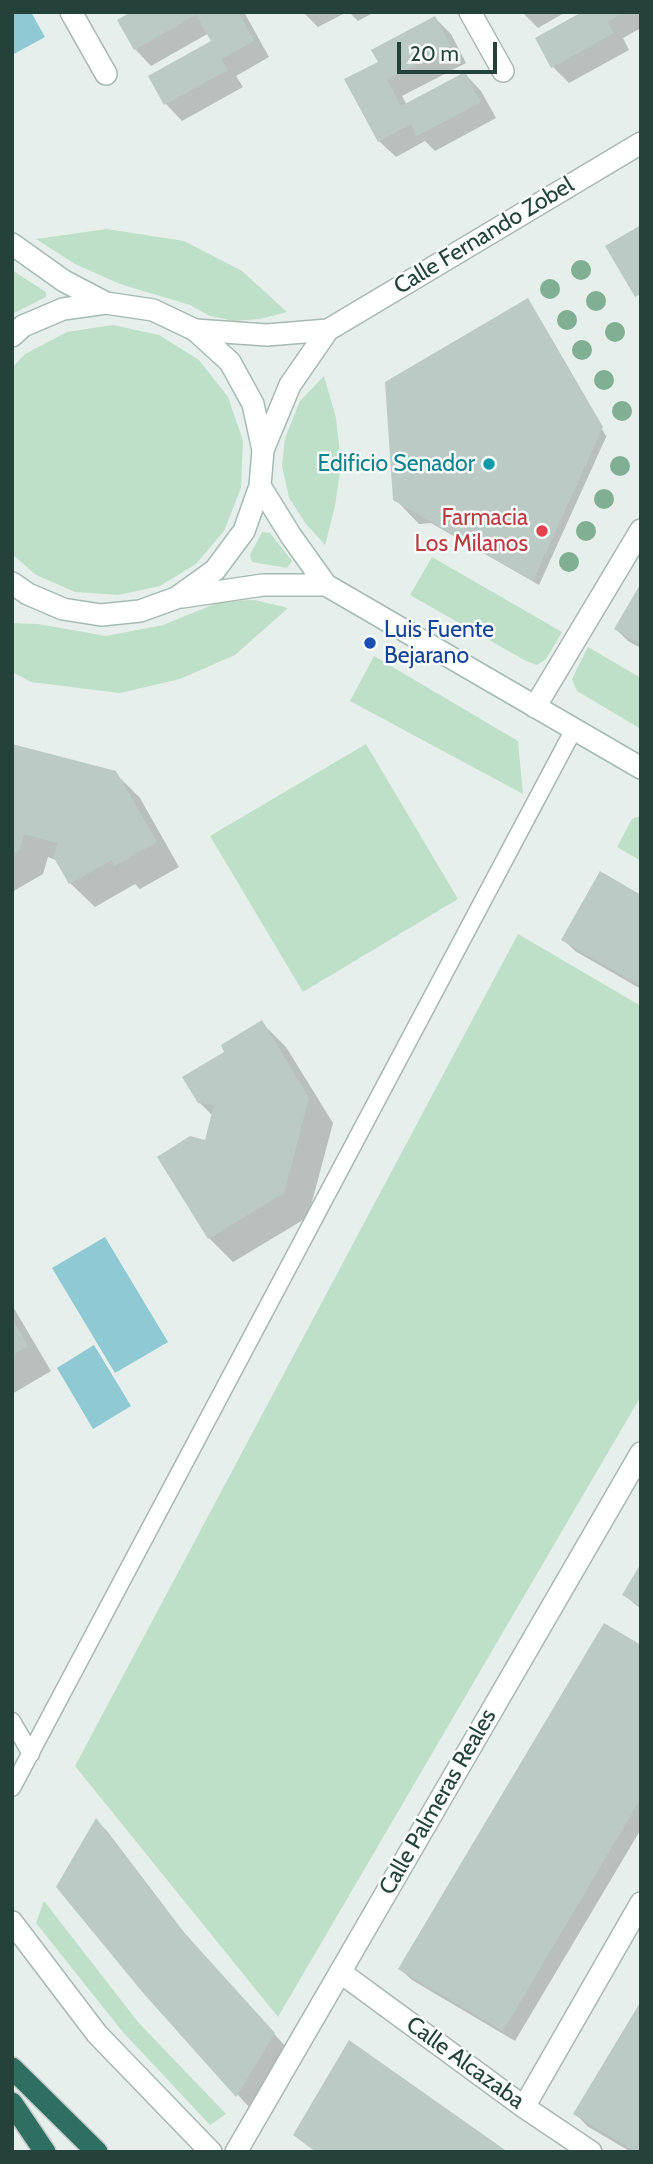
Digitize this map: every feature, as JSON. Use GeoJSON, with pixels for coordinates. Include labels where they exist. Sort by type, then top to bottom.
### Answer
{"type":"FeatureCollection","features":[{"type":"Feature","properties":{"kind":"highway"},"geometry":{"type":"LineString","coordinates":[[12,2068],[97,2152]]}},
{"type":"Feature","properties":{"kind":"highway"},"geometry":{"type":"LineString","coordinates":[[12,2103],[45,2152]]}},
{"type":"Feature","properties":{"kind":"street"},"geometry":{"type":"LineString","coordinates":[[71,12],[106,74]]}},
{"type":"Feature","properties":{"kind":"street"},"geometry":{"type":"LineString","coordinates":[[470,12],[503,71]]}},
{"type":"Feature","properties":{"kind":"street","name":"Calle Fernando Zobel"},"geometry":{"type":"LineString","coordinates":[[262,450],[290,385],[328,330],[641,143]]}},
{"type":"Feature","properties":{"kind":"street"},"geometry":{"type":"LineString","coordinates":[[12,244],[64,281],[106,303]]}},
{"type":"Feature","properties":{"kind":"street"},"geometry":{"type":"LineString","coordinates":[[12,335],[23,326],[63,309],[106,303],[153,310],[195,330],[230,362],[253,404],[262,450],[260,486],[244,531],[215,570],[176,598]]}},
{"type":"Feature","properties":{"kind":"street","name":"Calle Fernando Zobel"},"geometry":{"type":"LineString","coordinates":[[195,330],[267,335],[328,330]]}},
{"type":"Feature","properties":{"kind":"street"},"geometry":{"type":"LineString","coordinates":[[260,486],[326,585],[641,768]]}},
{"type":"Feature","properties":{"kind":"street"},"geometry":{"type":"LineString","coordinates":[[535,707],[641,530]]}},
{"type":"Feature","properties":{"kind":"street"},"geometry":{"type":"LineString","coordinates":[[17,591],[63,609],[102,615],[140,611],[176,598],[262,585],[326,585]]}},
{"type":"Feature","properties":{"kind":"street","name":"Calle Palmeras Reales"},"geometry":{"type":"LineString","coordinates":[[236,2152],[641,1453]]}},
{"type":"Feature","properties":{"kind":"street"},"geometry":{"type":"LineString","coordinates":[[524,2107],[641,1903]]}},
{"type":"Feature","properties":{"kind":"street"},"geometry":{"type":"LineString","coordinates":[[12,1922],[97,2034],[211,2152]]}},
{"type":"Feature","properties":{"kind":"street","name":"Calle Alcazaba"},"geometry":{"type":"LineString","coordinates":[[340,1972],[524,2107],[591,2152]]}},
{"type":"Feature","properties":{"kind":"lane"},"geometry":{"type":"LineString","coordinates":[[12,1788],[574,729]]}},
{"type":"Feature","properties":{"kind":"lane"},"geometry":{"type":"LineString","coordinates":[[12,1721],[31,1754]]}},
{"type":"Feature","properties":{"kind":"green space"},"geometry":{"type":"Polygon","coordinates":[[[107,229],[184,241],[242,271],[287,312],[260,319],[234,321],[210,316],[190,305],[120,284],[75,264],[36,239],[107,229]]]}},
{"type":"Feature","properties":{"kind":"green space"},"geometry":{"type":"Polygon","coordinates":[[[12,270],[46,292],[46,297],[12,314],[12,270]]]}},
{"type":"Feature","properties":{"kind":"green space"},"geometry":{"type":"Polygon","coordinates":[[[113,325],[159,335],[199,360],[228,397],[243,441],[241,488],[224,531],[196,564],[160,586],[118,595],[75,592],[36,575],[12,554],[12,368],[25,354],[67,332],[113,325]]]}},
{"type":"Feature","properties":{"kind":"green space"},"geometry":{"type":"Polygon","coordinates":[[[324,376],[336,418],[341,464],[335,506],[325,545],[306,524],[289,498],[282,466],[285,438],[300,401],[324,376]]]}},
{"type":"Feature","properties":{"kind":"green space"},"geometry":{"type":"Polygon","coordinates":[[[262,532],[270,533],[292,561],[287,568],[252,562],[250,555],[262,532]]]}},
{"type":"Feature","properties":{"kind":"green space"},"geometry":{"type":"Polygon","coordinates":[[[432,557],[562,632],[546,659],[537,665],[526,661],[410,595],[432,557]]]}},
{"type":"Feature","properties":{"kind":"green space"},"geometry":{"type":"Polygon","coordinates":[[[255,600],[288,608],[235,655],[180,679],[120,693],[31,682],[12,672],[12,623],[38,624],[106,636],[163,625],[222,601],[255,600]]]}},
{"type":"Feature","properties":{"kind":"green space"},"geometry":{"type":"Polygon","coordinates":[[[588,647],[641,678],[641,729],[577,691],[572,679],[588,647]]]}},
{"type":"Feature","properties":{"kind":"green space"},"geometry":{"type":"Polygon","coordinates":[[[374,656],[518,741],[523,794],[350,701],[374,656]]]}},
{"type":"Feature","properties":{"kind":"green space"},"geometry":{"type":"Polygon","coordinates":[[[366,744],[458,899],[303,992],[210,836],[366,744]]]}},
{"type":"Feature","properties":{"kind":"green space"},"geometry":{"type":"Polygon","coordinates":[[[641,816],[641,861],[617,847],[632,819],[641,816]]]}},
{"type":"Feature","properties":{"kind":"green space"},"geometry":{"type":"Polygon","coordinates":[[[518,934],[641,1006],[641,1396],[278,2017],[75,1766],[518,934]]]}},
{"type":"Feature","properties":{"kind":"green space"},"geometry":{"type":"Polygon","coordinates":[[[44,1901],[138,2022],[226,2114],[210,2125],[122,2031],[36,1923],[44,1901]]]}},
{"type":"Feature","properties":{"kind":"water"},"geometry":{"type":"Polygon","coordinates":[[[12,12],[31,12],[45,37],[12,55],[12,12]]]}},
{"type":"Feature","properties":{"kind":"water"},"geometry":{"type":"Polygon","coordinates":[[[105,1237],[168,1342],[115,1373],[52,1268],[105,1237]]]}},
{"type":"Feature","properties":{"kind":"water"},"geometry":{"type":"Polygon","coordinates":[[[94,1345],[131,1406],[93,1429],[57,1368],[94,1345]]]}},
{"type":"Feature","properties":{"kind":"building"},"geometry":{"type":"Polygon","coordinates":[[[131,12],[238,12],[254,41],[221,59],[228,70],[164,105],[148,76],[211,41],[196,15],[134,50],[117,20],[131,12]]]}},
{"type":"Feature","properties":{"kind":"building"},"geometry":{"type":"Polygon","coordinates":[[[582,12],[624,12],[608,22],[614,33],[551,68],[535,38],[582,12]]]}},
{"type":"Feature","properties":{"kind":"building"},"geometry":{"type":"Polygon","coordinates":[[[435,16],[451,46],[387,80],[401,106],[465,72],[481,102],[417,136],[411,124],[378,142],[344,79],[378,62],[371,50],[435,16]]]}},
{"type":"Feature","properties":{"kind":"building"},"geometry":{"type":"Polygon","coordinates":[[[641,225],[641,294],[635,297],[605,246],[641,225]]]}},
{"type":"Feature","properties":{"kind":"building","name":"Edificio Senador"},"geometry":{"type":"Polygon","coordinates":[[[528,298],[603,427],[533,581],[393,500],[385,382],[528,298]]]}},
{"type":"Feature","properties":{"kind":"building"},"geometry":{"type":"Polygon","coordinates":[[[641,583],[641,645],[614,629],[641,583]]]}},
{"type":"Feature","properties":{"kind":"building"},"geometry":{"type":"Polygon","coordinates":[[[12,744],[116,771],[157,842],[114,866],[112,860],[69,884],[54,858],[57,843],[24,834],[20,850],[12,854],[12,744]]]}},
{"type":"Feature","properties":{"kind":"building"},"geometry":{"type":"Polygon","coordinates":[[[600,871],[641,895],[641,986],[561,940],[600,871]]]}},
{"type":"Feature","properties":{"kind":"building"},"geometry":{"type":"Polygon","coordinates":[[[262,1020],[309,1098],[284,1193],[208,1239],[157,1157],[190,1136],[205,1140],[214,1105],[198,1103],[182,1077],[224,1052],[221,1045],[262,1020]]]}},
{"type":"Feature","properties":{"kind":"building"},"geometry":{"type":"Polygon","coordinates":[[[12,1319],[28,1346],[12,1355],[12,1319]]]}},
{"type":"Feature","properties":{"kind":"building"},"geometry":{"type":"Polygon","coordinates":[[[641,1563],[641,1606],[622,1595],[641,1563]]]}},
{"type":"Feature","properties":{"kind":"building"},"geometry":{"type":"Polygon","coordinates":[[[604,1623],[641,1645],[641,1798],[503,2031],[398,1969],[604,1623]]]}},
{"type":"Feature","properties":{"kind":"building"},"geometry":{"type":"Polygon","coordinates":[[[96,1818],[181,1929],[275,2033],[236,2097],[144,1994],[56,1887],[96,1818]]]}},
{"type":"Feature","properties":{"kind":"building"},"geometry":{"type":"Polygon","coordinates":[[[641,2001],[641,2152],[636,2152],[573,2114],[641,2001]]]}},
{"type":"Feature","properties":{"kind":"building"},"geometry":{"type":"Polygon","coordinates":[[[349,2040],[508,2152],[316,2152],[293,2135],[349,2040]]]}},
{"type":"Feature","properties":{"kind":"place","name":"Edificio Senador"},"geometry":{"type":"Point","coordinates":[489,464]}},
{"type":"Feature","properties":{"kind":"place","name":"Farmacia Los Milanos"},"geometry":{"type":"Point","coordinates":[542,531]}},
{"type":"Feature","properties":{"kind":"place","name":"Luis Fuente Bejarano"},"geometry":{"type":"Point","coordinates":[370,643]}}]}
